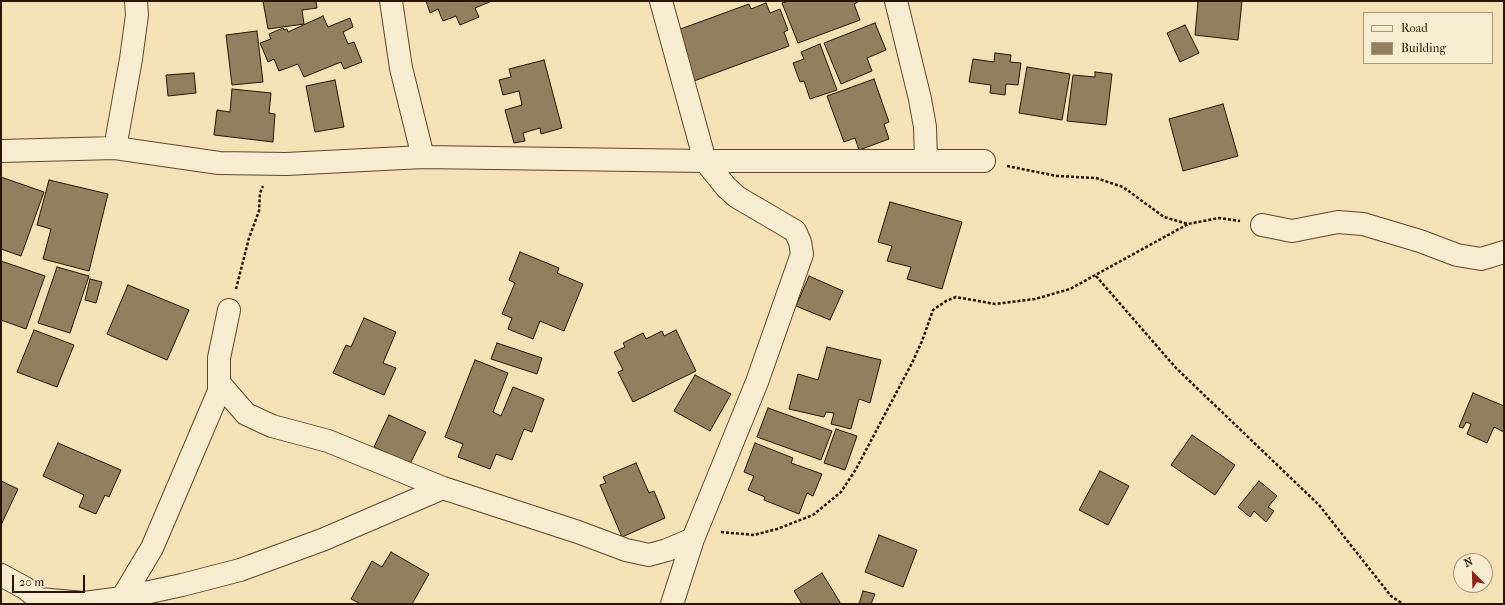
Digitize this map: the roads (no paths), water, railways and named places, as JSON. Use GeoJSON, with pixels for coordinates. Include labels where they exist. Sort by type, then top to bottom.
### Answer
{"type":"FeatureCollection","features":[{"type":"Feature","properties":{"kind":"street"},"geometry":{"type":"LineString","coordinates":[[115,148],[131,59],[137,15],[136,1]]}},
{"type":"Feature","properties":{"kind":"street"},"geometry":{"type":"LineString","coordinates":[[391,1],[401,68],[423,157]]}},
{"type":"Feature","properties":{"kind":"street"},"geometry":{"type":"LineString","coordinates":[[661,1],[705,161],[726,187],[737,197],[795,231],[800,242],[802,254],[757,382],[694,538],[672,604]]}},
{"type":"Feature","properties":{"kind":"street"},"geometry":{"type":"LineString","coordinates":[[896,1],[920,99],[925,127],[926,161]]}},
{"type":"Feature","properties":{"kind":"street"},"geometry":{"type":"LineString","coordinates":[[1,151],[115,148],[219,163],[286,164],[423,157],[705,161],[984,161]]}},
{"type":"Feature","properties":{"kind":"street"},"geometry":{"type":"LineString","coordinates":[[1262,225],[1292,231],[1338,222],[1364,224],[1420,241],[1457,255],[1481,259],[1504,252]]}},
{"type":"Feature","properties":{"kind":"street"},"geometry":{"type":"LineString","coordinates":[[122,598],[152,548],[219,391],[219,358],[229,310]]}},
{"type":"Feature","properties":{"kind":"street"},"geometry":{"type":"LineString","coordinates":[[219,383],[246,414],[272,426],[328,441],[443,488],[578,532],[626,550],[649,554],[668,550],[694,538]]}},
{"type":"Feature","properties":{"kind":"street"},"geometry":{"type":"LineString","coordinates":[[1,575],[25,588],[42,602],[84,603],[122,598],[182,585],[240,570],[322,540],[443,488]]}}]}
